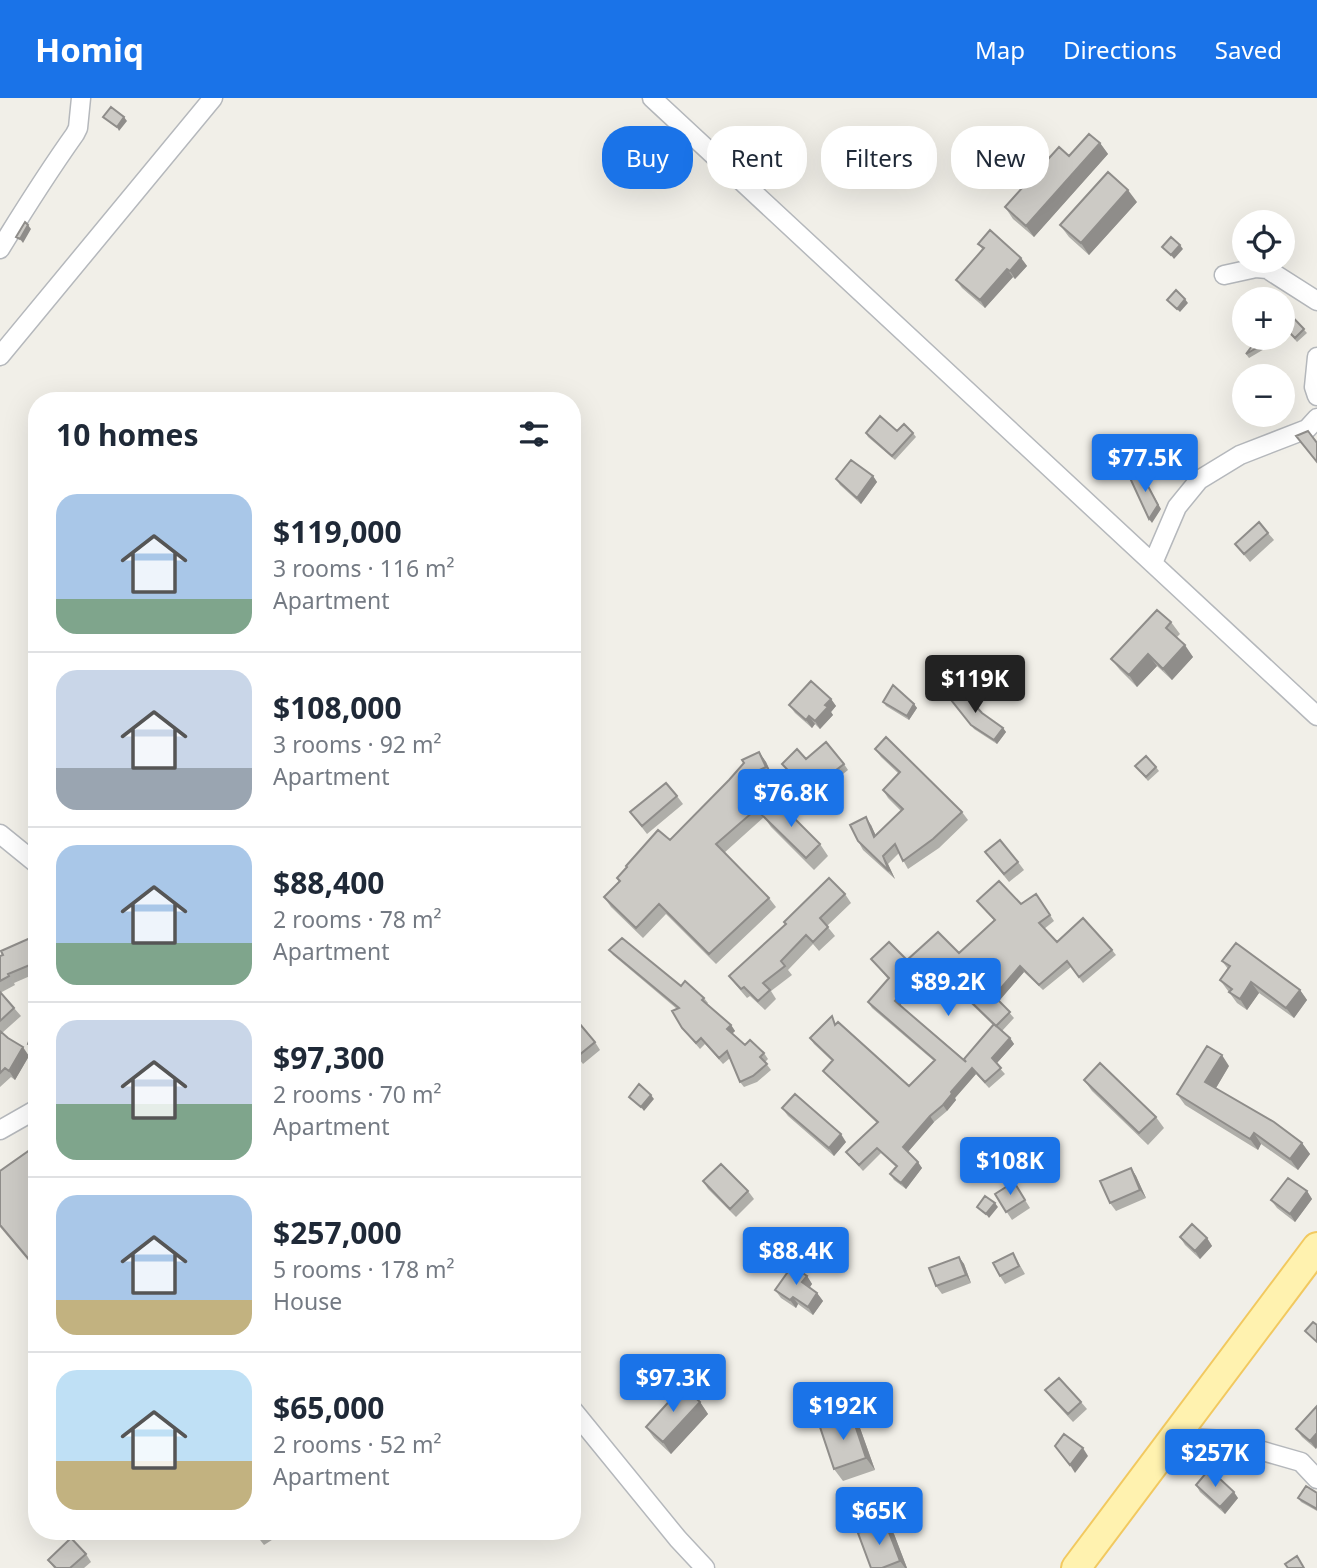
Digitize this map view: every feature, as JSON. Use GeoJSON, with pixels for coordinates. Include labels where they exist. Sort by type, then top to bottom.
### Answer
{"type":"FeatureCollection","features":[{"type":"Feature","properties":{"kind":"main road"},"geometry":{"type":"LineString","coordinates":[[1076,1568],[1317,1247]]}},
{"type":"Feature","properties":{"kind":"street"},"geometry":{"type":"LineString","coordinates":[[0,248],[19,215],[36,195],[75,134],[81,98]]}},
{"type":"Feature","properties":{"kind":"street"},"geometry":{"type":"LineString","coordinates":[[1,353],[213,98]]}},
{"type":"Feature","properties":{"kind":"street"},"geometry":{"type":"LineString","coordinates":[[652,98],[1317,716]]}},
{"type":"Feature","properties":{"kind":"street"},"geometry":{"type":"LineString","coordinates":[[1224,275],[1256,268],[1267,269],[1317,301]]}},
{"type":"Feature","properties":{"kind":"street"},"geometry":{"type":"LineString","coordinates":[[1317,357],[1314,387],[1317,396]]}},
{"type":"Feature","properties":{"kind":"street"},"geometry":{"type":"LineString","coordinates":[[1153,563],[1177,508],[1199,480],[1240,455],[1307,429],[1317,418]]}},
{"type":"Feature","properties":{"kind":"street"},"geometry":{"type":"LineString","coordinates":[[0,834],[28,857]]}},
{"type":"Feature","properties":{"kind":"street"},"geometry":{"type":"LineString","coordinates":[[0,1130],[28,1114]]}},
{"type":"Feature","properties":{"kind":"street"},"geometry":{"type":"LineString","coordinates":[[581,1420],[705,1568]]}},
{"type":"Feature","properties":{"kind":"street"},"geometry":{"type":"LineString","coordinates":[[1174,1437],[1224,1440],[1301,1462],[1317,1479]]}},
{"type":"Feature","properties":{"kind":"building"},"geometry":{"type":"Polygon","coordinates":[[[111,107],[124,117],[117,127],[103,117],[111,107]]]}},
{"type":"Feature","properties":{"kind":"building"},"geometry":{"type":"Polygon","coordinates":[[[1089,134],[1100,143],[1026,226],[1005,207],[1021,189],[1049,189],[1049,158],[1059,147],[1069,156],[1089,134]]]}},
{"type":"Feature","properties":{"kind":"building"},"geometry":{"type":"Polygon","coordinates":[[[1108,172],[1128,190],[1081,243],[1060,225],[1108,172]]]}},
{"type":"Feature","properties":{"kind":"building"},"geometry":{"type":"Polygon","coordinates":[[[25,222],[28,225],[20,239],[16,237],[25,222]]]}},
{"type":"Feature","properties":{"kind":"building"},"geometry":{"type":"Polygon","coordinates":[[[990,230],[1021,258],[1010,271],[1007,269],[980,300],[956,280],[984,248],[978,244],[990,230]]]}},
{"type":"Feature","properties":{"kind":"building"},"geometry":{"type":"Polygon","coordinates":[[[1171,237],[1180,245],[1171,255],[1162,247],[1171,237]]]}},
{"type":"Feature","properties":{"kind":"building"},"geometry":{"type":"Polygon","coordinates":[[[1176,290],[1185,299],[1177,309],[1167,300],[1176,290]]]}},
{"type":"Feature","properties":{"kind":"building"},"geometry":{"type":"Polygon","coordinates":[[[1295,320],[1304,329],[1295,338],[1295,320]]]}},
{"type":"Feature","properties":{"kind":"building"},"geometry":{"type":"Polygon","coordinates":[[[880,416],[897,431],[904,424],[913,433],[892,456],[866,433],[880,416]]]}},
{"type":"Feature","properties":{"kind":"building"},"geometry":{"type":"Polygon","coordinates":[[[1308,431],[1317,443],[1317,462],[1296,436],[1308,431]]]}},
{"type":"Feature","properties":{"kind":"building"},"geometry":{"type":"Polygon","coordinates":[[[851,460],[873,476],[857,498],[836,479],[851,460]]]}},
{"type":"Feature","properties":{"kind":"building"},"geometry":{"type":"Polygon","coordinates":[[[1141,473],[1158,505],[1149,519],[1130,478],[1141,473]]]}},
{"type":"Feature","properties":{"kind":"building"},"geometry":{"type":"Polygon","coordinates":[[[1259,522],[1268,533],[1244,554],[1235,544],[1259,522]]]}},
{"type":"Feature","properties":{"kind":"building"},"geometry":{"type":"Polygon","coordinates":[[[1157,610],[1171,622],[1166,628],[1185,645],[1163,669],[1148,654],[1129,675],[1111,659],[1157,610]]]}},
{"type":"Feature","properties":{"kind":"building"},"geometry":{"type":"Polygon","coordinates":[[[811,681],[831,699],[825,705],[828,707],[815,721],[809,716],[806,720],[789,705],[811,681]]]}},
{"type":"Feature","properties":{"kind":"building"},"geometry":{"type":"Polygon","coordinates":[[[893,685],[914,704],[907,716],[883,702],[893,685]]]}},
{"type":"Feature","properties":{"kind":"building"},"geometry":{"type":"Polygon","coordinates":[[[958,687],[982,713],[1003,728],[994,740],[971,725],[948,696],[958,687]]]}},
{"type":"Feature","properties":{"kind":"building"},"geometry":{"type":"Polygon","coordinates":[[[886,737],[962,812],[933,839],[903,861],[895,844],[883,856],[889,871],[858,841],[850,825],[866,817],[874,837],[903,809],[883,790],[900,772],[875,749],[886,737]]]}},
{"type":"Feature","properties":{"kind":"building"},"geometry":{"type":"Polygon","coordinates":[[[826,742],[844,764],[823,780],[833,793],[820,804],[782,764],[797,749],[806,759],[826,742]]]}},
{"type":"Feature","properties":{"kind":"building"},"geometry":{"type":"Polygon","coordinates":[[[759,752],[766,767],[751,774],[742,784],[761,805],[716,844],[769,898],[709,954],[659,904],[636,928],[604,897],[620,881],[617,878],[658,830],[670,840],[729,780],[744,763],[742,760],[759,752]]]}},
{"type":"Feature","properties":{"kind":"building"},"geometry":{"type":"Polygon","coordinates":[[[1146,756],[1156,767],[1146,777],[1135,766],[1146,756]]]}},
{"type":"Feature","properties":{"kind":"building"},"geometry":{"type":"Polygon","coordinates":[[[666,783],[677,796],[642,826],[630,812],[666,783]]]}},
{"type":"Feature","properties":{"kind":"building"},"geometry":{"type":"Polygon","coordinates":[[[777,801],[820,844],[806,858],[762,815],[777,801]]]}},
{"type":"Feature","properties":{"kind":"building"},"geometry":{"type":"Polygon","coordinates":[[[1000,840],[1018,862],[1004,874],[985,852],[1000,840]]]}},
{"type":"Feature","properties":{"kind":"building"},"geometry":{"type":"Polygon","coordinates":[[[829,878],[845,894],[820,918],[828,927],[813,942],[806,935],[781,961],[785,966],[763,983],[770,990],[758,1001],[729,976],[786,924],[784,922],[829,878]]]}},
{"type":"Feature","properties":{"kind":"building"},"geometry":{"type":"Polygon","coordinates":[[[999,881],[1021,904],[1036,894],[1050,915],[1039,923],[1057,942],[1083,918],[1112,950],[1079,977],[1067,961],[1039,985],[1020,966],[994,996],[1010,1012],[996,1026],[1010,1038],[992,1058],[1001,1068],[985,1082],[972,1068],[943,1105],[903,1147],[918,1162],[901,1183],[890,1174],[897,1166],[877,1148],[859,1165],[846,1152],[878,1122],[823,1071],[833,1060],[810,1038],[832,1016],[835,1025],[838,1022],[909,1086],[935,1060],[868,1002],[889,978],[871,959],[889,942],[907,960],[938,932],[959,953],[995,920],[977,901],[999,881]],[[934,966],[924,977],[922,974],[911,982],[895,1001],[966,1062],[964,1059],[994,1024],[934,966]]]}},
{"type":"Feature","properties":{"kind":"building"},"geometry":{"type":"Polygon","coordinates":[[[622,938],[681,986],[685,981],[731,1025],[727,1029],[745,1045],[750,1040],[764,1053],[760,1057],[767,1064],[753,1076],[740,1082],[727,1051],[719,1058],[701,1038],[696,1043],[682,1028],[672,1011],[679,1008],[609,950],[622,938]]]}},
{"type":"Feature","properties":{"kind":"building"},"geometry":{"type":"Polygon","coordinates":[[[28,939],[28,966],[8,974],[9,976],[0,981],[0,956],[3,955],[1,951],[28,939]]]}},
{"type":"Feature","properties":{"kind":"building"},"geometry":{"type":"Polygon","coordinates":[[[1236,943],[1300,990],[1286,1008],[1251,982],[1240,999],[1229,992],[1232,989],[1220,980],[1230,966],[1222,961],[1236,943]]]}},
{"type":"Feature","properties":{"kind":"building"},"geometry":{"type":"Polygon","coordinates":[[[0,992],[14,1008],[0,1021],[0,992]]]}},
{"type":"Feature","properties":{"kind":"building"},"geometry":{"type":"Polygon","coordinates":[[[581,1025],[595,1042],[581,1054],[581,1025]]]}},
{"type":"Feature","properties":{"kind":"building"},"geometry":{"type":"Polygon","coordinates":[[[0,1031],[23,1047],[9,1071],[5,1068],[0,1073],[0,1031]]]}},
{"type":"Feature","properties":{"kind":"building"},"geometry":{"type":"Polygon","coordinates":[[[1207,1046],[1222,1055],[1205,1082],[1274,1122],[1302,1143],[1290,1159],[1254,1133],[1250,1139],[1177,1094],[1207,1046]]]}},
{"type":"Feature","properties":{"kind":"building"},"geometry":{"type":"Polygon","coordinates":[[[1100,1063],[1156,1117],[1139,1133],[1084,1080],[1100,1063]]]}},
{"type":"Feature","properties":{"kind":"building"},"geometry":{"type":"Polygon","coordinates":[[[639,1084],[651,1095],[641,1107],[629,1097],[639,1084]]]}},
{"type":"Feature","properties":{"kind":"building"},"geometry":{"type":"Polygon","coordinates":[[[795,1094],[841,1134],[829,1148],[782,1108],[795,1094]]]}},
{"type":"Feature","properties":{"kind":"building"},"geometry":{"type":"Polygon","coordinates":[[[28,1151],[28,1258],[0,1225],[0,1171],[28,1151]]]}},
{"type":"Feature","properties":{"kind":"building"},"geometry":{"type":"Polygon","coordinates":[[[721,1164],[748,1191],[730,1209],[703,1181],[721,1164]]]}},
{"type":"Feature","properties":{"kind":"building"},"geometry":{"type":"Polygon","coordinates":[[[1131,1168],[1140,1190],[1110,1203],[1100,1181],[1131,1168]]]}},
{"type":"Feature","properties":{"kind":"building"},"geometry":{"type":"Polygon","coordinates":[[[1288,1178],[1307,1191],[1290,1214],[1271,1200],[1288,1178]]]}},
{"type":"Feature","properties":{"kind":"building"},"geometry":{"type":"Polygon","coordinates":[[[1014,1182],[1025,1200],[1006,1212],[995,1194],[1014,1182]]]}},
{"type":"Feature","properties":{"kind":"building"},"geometry":{"type":"Polygon","coordinates":[[[985,1196],[995,1203],[986,1214],[977,1207],[985,1196]]]}},
{"type":"Feature","properties":{"kind":"building"},"geometry":{"type":"Polygon","coordinates":[[[1192,1224],[1207,1238],[1195,1251],[1180,1237],[1192,1224]]]}},
{"type":"Feature","properties":{"kind":"building"},"geometry":{"type":"Polygon","coordinates":[[[1013,1253],[1019,1266],[1000,1276],[993,1263],[1013,1253]]]}},
{"type":"Feature","properties":{"kind":"building"},"geometry":{"type":"Polygon","coordinates":[[[959,1257],[966,1275],[936,1286],[929,1268],[959,1257]]]}},
{"type":"Feature","properties":{"kind":"building"},"geometry":{"type":"Polygon","coordinates":[[[792,1266],[807,1276],[802,1282],[817,1293],[808,1307],[775,1290],[792,1266]]]}},
{"type":"Feature","properties":{"kind":"building"},"geometry":{"type":"Polygon","coordinates":[[[1313,1322],[1317,1325],[1317,1342],[1305,1331],[1313,1322]]]}},
{"type":"Feature","properties":{"kind":"building"},"geometry":{"type":"Polygon","coordinates":[[[1059,1378],[1081,1402],[1068,1414],[1045,1390],[1059,1378]]]}},
{"type":"Feature","properties":{"kind":"building"},"geometry":{"type":"Polygon","coordinates":[[[683,1386],[700,1402],[663,1442],[646,1427],[683,1386]]]}},
{"type":"Feature","properties":{"kind":"building"},"geometry":{"type":"Polygon","coordinates":[[[1317,1406],[1317,1433],[1310,1441],[1296,1429],[1317,1406]]]}},
{"type":"Feature","properties":{"kind":"building"},"geometry":{"type":"Polygon","coordinates":[[[852,1416],[866,1458],[834,1469],[820,1427],[852,1416]]]}},
{"type":"Feature","properties":{"kind":"building"},"geometry":{"type":"Polygon","coordinates":[[[1064,1434],[1083,1448],[1070,1465],[1055,1446],[1064,1434]]]}},
{"type":"Feature","properties":{"kind":"building"},"geometry":{"type":"Polygon","coordinates":[[[1206,1473],[1217,1481],[1219,1478],[1234,1492],[1220,1507],[1196,1485],[1206,1473]]]}},
{"type":"Feature","properties":{"kind":"building"},"geometry":{"type":"Polygon","coordinates":[[[1306,1486],[1317,1493],[1317,1509],[1298,1498],[1306,1486]]]}},
{"type":"Feature","properties":{"kind":"building"},"geometry":{"type":"Polygon","coordinates":[[[885,1522],[900,1561],[882,1568],[871,1568],[858,1533],[885,1522]]]}},
{"type":"Feature","properties":{"kind":"building"},"geometry":{"type":"Polygon","coordinates":[[[69,1540],[73,1540],[86,1554],[70,1568],[56,1568],[48,1560],[69,1540]]]}},
{"type":"Feature","properties":{"kind":"building"},"geometry":{"type":"Polygon","coordinates":[[[1297,1556],[1304,1568],[1288,1568],[1285,1564],[1297,1556]]]}}]}
